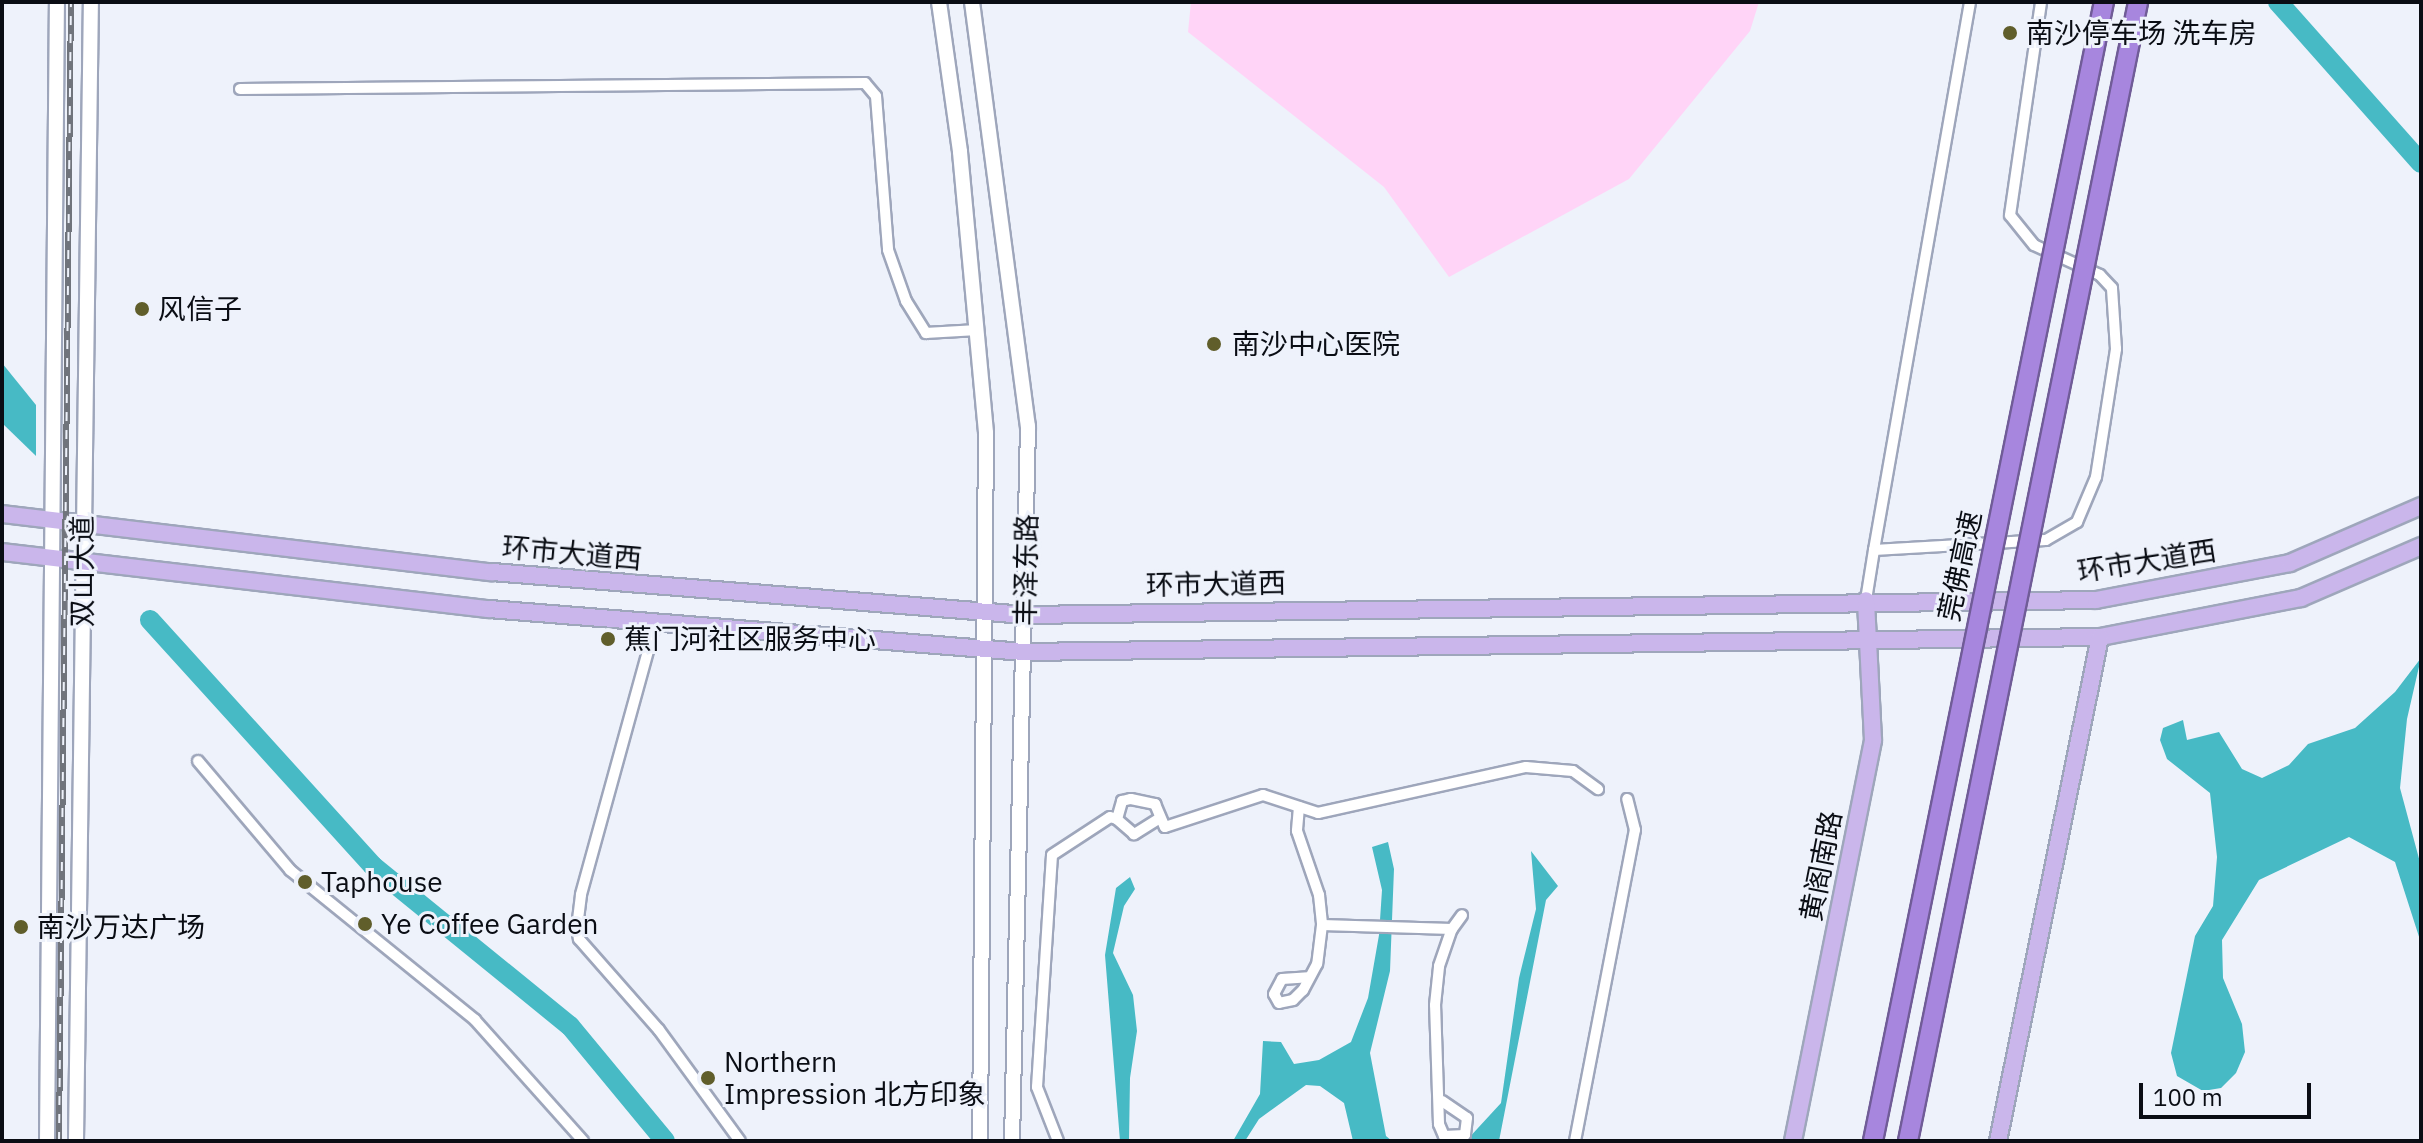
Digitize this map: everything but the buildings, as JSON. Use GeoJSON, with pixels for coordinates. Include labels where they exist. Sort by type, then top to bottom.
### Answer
{"type":"FeatureCollection","features":[{"type":"Feature","properties":{"kind":"highway","name":"莞佛高速"},"geometry":{"type":"LineString","coordinates":[[1873,1141],[2104,2]]}},
{"type":"Feature","properties":{"kind":"highway"},"geometry":{"type":"LineString","coordinates":[[1908,1141],[2138,2]]}},
{"type":"Feature","properties":{"kind":"main road","name":"双山大道"},"geometry":{"type":"LineString","coordinates":[[47,1140],[50,523],[57,2]]}},
{"type":"Feature","properties":{"kind":"main road","name":"双山大道"},"geometry":{"type":"LineString","coordinates":[[76,1141],[91,2]]}},
{"type":"Feature","properties":{"kind":"main road","name":"丰泽东路"},"geometry":{"type":"LineString","coordinates":[[939,2],[986,433],[980,1141]]}},
{"type":"Feature","properties":{"kind":"main road","name":"丰泽东路"},"geometry":{"type":"LineString","coordinates":[[972,2],[1028,426],[1012,1141]]}},
{"type":"Feature","properties":{"kind":"main road","name":"环市大道西"},"geometry":{"type":"LineString","coordinates":[[2,514],[50,523],[492,572],[1025,615],[1866,600],[2096,600],[2290,563],[2421,506]]}},
{"type":"Feature","properties":{"kind":"main road"},"geometry":{"type":"LineString","coordinates":[[2,552],[82,564],[656,622],[1024,652],[2100,637],[2301,598],[2421,546]]}},
{"type":"Feature","properties":{"kind":"main road","name":"黄阁南路"},"geometry":{"type":"LineString","coordinates":[[1793,1141],[1873,740],[1874,679],[1865,638],[1866,600]]}},
{"type":"Feature","properties":{"kind":"main road"},"geometry":{"type":"LineString","coordinates":[[1998,1141],[2100,637]]}},
{"type":"Feature","properties":{"kind":"street"},"geometry":{"type":"LineString","coordinates":[[1866,600],[1970,2]]}},
{"type":"Feature","properties":{"kind":"street"},"geometry":{"type":"LineString","coordinates":[[1874,550],[2046,540],[2077,522],[2096,477],[2116,349],[2112,288],[2100,275],[2034,245],[2010,215],[2041,2]]}},
{"type":"Feature","properties":{"kind":"street"},"geometry":{"type":"LineString","coordinates":[[240,89],[865,83],[876,96],[888,250],[906,301],[926,333],[977,330]]}},
{"type":"Feature","properties":{"kind":"street"},"geometry":{"type":"LineString","coordinates":[[656,622],[577,927],[579,939],[659,1030],[740,1141]]}},
{"type":"Feature","properties":{"kind":"street"},"geometry":{"type":"LineString","coordinates":[[198,761],[290,870],[475,1020],[583,1141]]}},
{"type":"Feature","properties":{"kind":"street"},"geometry":{"type":"LineString","coordinates":[[1117,819],[1122,801],[1131,799],[1155,804],[1165,827],[1263,795],[1318,813],[1370,805],[1526,767],[1573,771],[1598,789]]}},
{"type":"Feature","properties":{"kind":"street"},"geometry":{"type":"LineString","coordinates":[[1575,1141],[1635,830],[1627,799]]}},
{"type":"Feature","properties":{"kind":"street"},"geometry":{"type":"LineString","coordinates":[[1299,807],[1297,831],[1319,895],[1322,925],[1317,964],[1308,977]]}},
{"type":"Feature","properties":{"kind":"street"},"geometry":{"type":"LineString","coordinates":[[1058,1141],[1037,1087],[1052,855],[1110,817],[1117,819],[1134,834],[1160,818]]}},
{"type":"Feature","properties":{"kind":"street"},"geometry":{"type":"LineString","coordinates":[[1442,1101],[1435,1005],[1439,966],[1452,929],[1462,915]]}},
{"type":"Feature","properties":{"kind":"street"},"geometry":{"type":"LineString","coordinates":[[1322,925],[1367,930],[1452,929]]}},
{"type":"Feature","properties":{"kind":"shaded area"},"geometry":{"type":"Polygon","coordinates":[[[1191,2],[1759,2],[1750,31],[1629,179],[1449,277],[1384,187],[1188,32],[1191,2]]]}},
{"type":"Feature","properties":{"kind":"water"},"geometry":{"type":"Polygon","coordinates":[[[2,363],[36,405],[36,456],[2,423],[2,363]]]}},
{"type":"Feature","properties":{"kind":"water"},"geometry":{"type":"Polygon","coordinates":[[[2421,658],[2407,719],[2400,788],[2421,866],[2421,943],[2395,862],[2349,837],[2259,880],[2222,940],[2223,978],[2242,1024],[2245,1052],[2236,1073],[2221,1088],[2203,1091],[2177,1076],[2171,1053],[2195,936],[2213,906],[2217,857],[2210,793],[2167,759],[2160,740],[2163,728],[2183,720],[2187,740],[2219,732],[2242,769],[2262,778],[2289,765],[2308,744],[2355,728],[2395,692],[2421,658]]]}},
{"type":"Feature","properties":{"kind":"water"},"geometry":{"type":"Polygon","coordinates":[[[1388,842],[1394,869],[1390,971],[1370,1053],[1386,1136],[1392,1141],[1353,1141],[1344,1103],[1320,1086],[1306,1085],[1259,1119],[1245,1141],[1233,1141],[1260,1094],[1263,1041],[1281,1042],[1294,1064],[1319,1060],[1351,1042],[1368,998],[1379,935],[1382,890],[1372,847],[1388,842]]]}},
{"type":"Feature","properties":{"kind":"water"},"geometry":{"type":"Polygon","coordinates":[[[1531,851],[1558,886],[1546,900],[1499,1141],[1466,1141],[1501,1103],[1519,978],[1536,909],[1531,851]]]}},
{"type":"Feature","properties":{"kind":"water"},"geometry":{"type":"Polygon","coordinates":[[[1130,877],[1135,889],[1124,906],[1113,953],[1133,995],[1137,1031],[1130,1078],[1129,1141],[1120,1141],[1105,955],[1116,888],[1130,877]]]}},
{"type":"Feature","properties":{"kind":"waterway"},"geometry":{"type":"LineString","coordinates":[[2278,2],[2421,163]]}},
{"type":"Feature","properties":{"kind":"waterway"},"geometry":{"type":"LineString","coordinates":[[150,620],[373,866],[570,1026],[665,1141]]}},
{"type":"Feature","properties":{"kind":"railway"},"geometry":{"type":"LineString","coordinates":[[59,1141],[71,2]]}},
{"type":"Feature","properties":{"kind":"place","name":"南沙停车场 洗车房"},"geometry":{"type":"Point","coordinates":[2010,33]}},
{"type":"Feature","properties":{"kind":"place","name":"风信子"},"geometry":{"type":"Point","coordinates":[142,309]}},
{"type":"Feature","properties":{"kind":"place","name":"南沙中心医院"},"geometry":{"type":"Point","coordinates":[1214,344]}},
{"type":"Feature","properties":{"kind":"place","name":"蕉门河社区服务中心"},"geometry":{"type":"Point","coordinates":[608,639]}},
{"type":"Feature","properties":{"kind":"place","name":"Taphouse"},"geometry":{"type":"Point","coordinates":[305,882]}},
{"type":"Feature","properties":{"kind":"place","name":"Ye Coffee Garden"},"geometry":{"type":"Point","coordinates":[365,924]}},
{"type":"Feature","properties":{"kind":"place","name":"南沙万达广场"},"geometry":{"type":"Point","coordinates":[21,927]}},
{"type":"Feature","properties":{"kind":"place","name":"Northern Impression 北方印象"},"geometry":{"type":"Point","coordinates":[708,1078]}}]}
